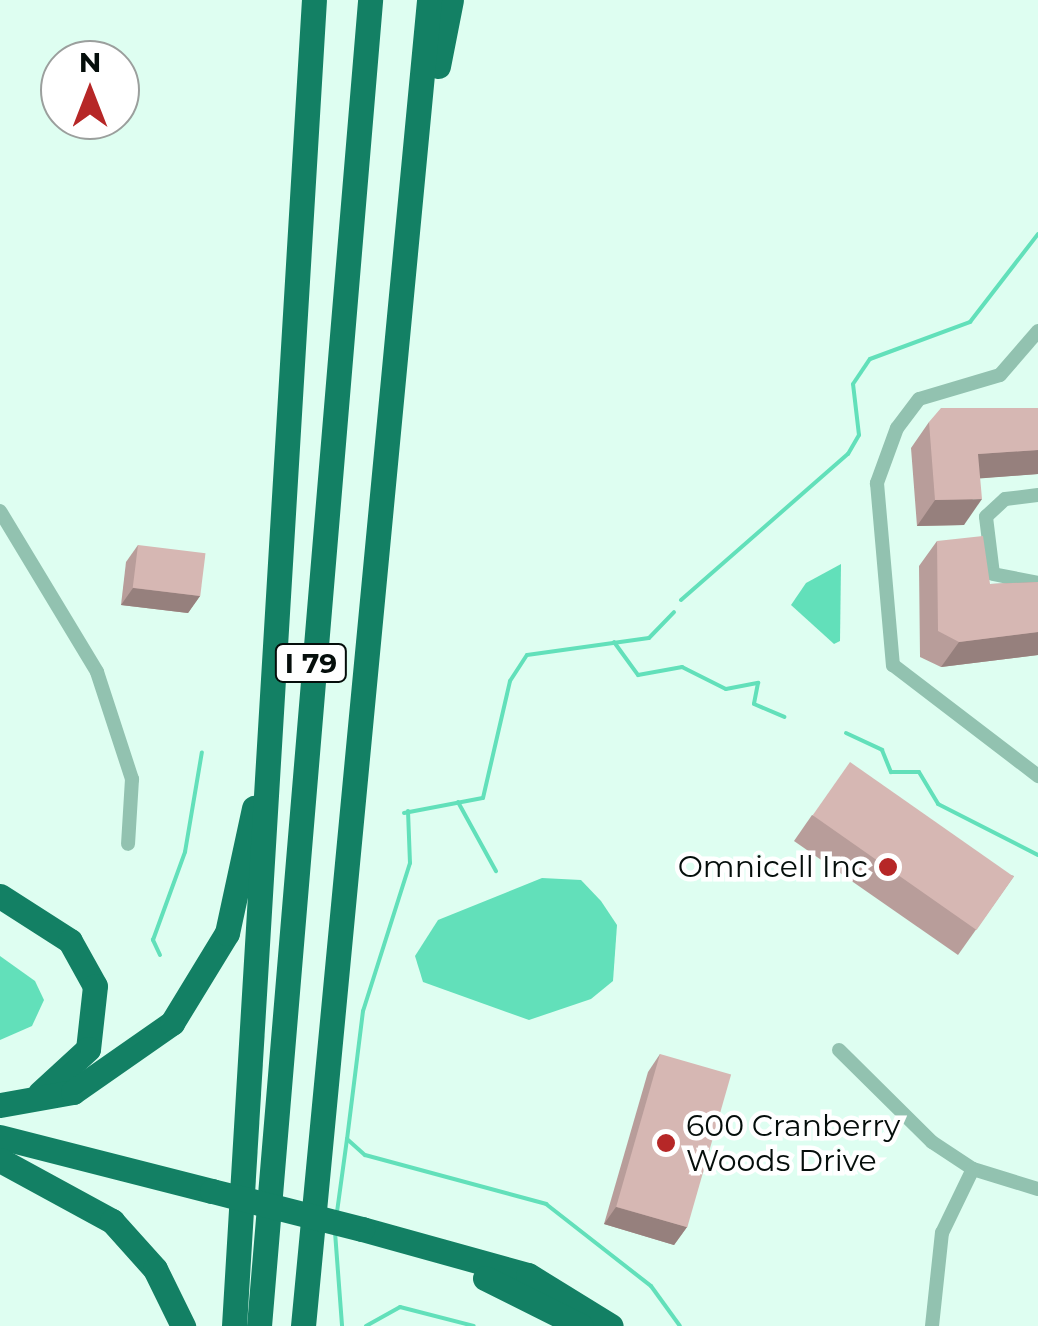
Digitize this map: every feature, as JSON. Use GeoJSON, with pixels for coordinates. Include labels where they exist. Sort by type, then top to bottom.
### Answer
{"type":"FeatureCollection","features":[{"type":"Feature","properties":{"kind":"highway"},"geometry":{"type":"LineString","coordinates":[[234,1326],[312,39],[311,0]]}},
{"type":"Feature","properties":{"kind":"highway","name":"I 79"},"geometry":{"type":"LineString","coordinates":[[259,1326],[370,0]]}},
{"type":"Feature","properties":{"kind":"highway","name":"I 79"},"geometry":{"type":"LineString","coordinates":[[303,1326],[420,159],[429,0]]}},
{"type":"Feature","properties":{"kind":"highway"},"geometry":{"type":"LineString","coordinates":[[420,159],[451,0]]}},
{"type":"Feature","properties":{"kind":"highway"},"geometry":{"type":"LineString","coordinates":[[6,1105],[104,1077],[172,1023],[207,975],[247,852],[277,634]]}},
{"type":"Feature","properties":{"kind":"highway"},"geometry":{"type":"LineString","coordinates":[[0,896],[70,941],[98,998],[93,1038],[75,1068],[6,1105]]}},
{"type":"Feature","properties":{"kind":"highway"},"geometry":{"type":"LineString","coordinates":[[0,1137],[211,1198],[528,1276],[611,1326]]}},
{"type":"Feature","properties":{"kind":"highway"},"geometry":{"type":"LineString","coordinates":[[0,1158],[211,1198]]}},
{"type":"Feature","properties":{"kind":"highway"},"geometry":{"type":"LineString","coordinates":[[0,1158],[112,1220],[155,1269],[184,1326]]}},
{"type":"Feature","properties":{"kind":"highway"},"geometry":{"type":"LineString","coordinates":[[361,1237],[502,1284],[581,1326]]}},
{"type":"Feature","properties":{"kind":"street"},"geometry":{"type":"LineString","coordinates":[[1038,330],[1000,374],[919,399],[897,428],[877,483],[893,665],[1038,776]]}},
{"type":"Feature","properties":{"kind":"street"},"geometry":{"type":"LineString","coordinates":[[1038,495],[1005,500],[986,517],[993,574],[1015,586],[1038,583]]}},
{"type":"Feature","properties":{"kind":"street"},"geometry":{"type":"LineString","coordinates":[[0,511],[56,592],[102,686],[134,791],[128,844]]}},
{"type":"Feature","properties":{"kind":"street"},"geometry":{"type":"LineString","coordinates":[[839,1050],[896,1110],[973,1169],[1038,1189]]}},
{"type":"Feature","properties":{"kind":"street"},"geometry":{"type":"LineString","coordinates":[[932,1326],[942,1233],[973,1169]]}},
{"type":"Feature","properties":{"kind":"shaded area"},"geometry":{"type":"Polygon","coordinates":[[[841,564],[840,641],[834,644],[791,605],[806,583],[841,564]]]}},
{"type":"Feature","properties":{"kind":"shaded area"},"geometry":{"type":"Polygon","coordinates":[[[542,878],[581,880],[601,901],[617,925],[613,981],[591,999],[529,1020],[423,982],[415,956],[438,920],[542,878]]]}},
{"type":"Feature","properties":{"kind":"shaded area"},"geometry":{"type":"Polygon","coordinates":[[[0,956],[35,981],[44,1000],[32,1026],[0,1040],[0,956]]]}},
{"type":"Feature","properties":{"kind":"building"},"geometry":{"type":"Polygon","coordinates":[[[941,408],[1038,408],[1038,450],[978,454],[982,499],[935,500],[929,422],[941,408]]]}},
{"type":"Feature","properties":{"kind":"building"},"geometry":{"type":"Polygon","coordinates":[[[983,536],[990,584],[1038,582],[1038,632],[959,642],[938,631],[937,541],[983,536]]]}},
{"type":"Feature","properties":{"kind":"building"},"geometry":{"type":"Polygon","coordinates":[[[138,545],[205,553],[200,596],[133,588],[138,545]]]}},
{"type":"Feature","properties":{"kind":"building"},"geometry":{"type":"Polygon","coordinates":[[[850,762],[1014,877],[977,930],[813,815],[850,762]]]}},
{"type":"Feature","properties":{"kind":"building","name":"600 Cranberry Woods Drive"},"geometry":{"type":"Polygon","coordinates":[[[660,1054],[731,1074],[687,1227],[616,1207],[660,1054]]]}},
{"type":"Feature","properties":{"kind":"waterway"},"geometry":{"type":"LineString","coordinates":[[681,600],[848,454],[859,435],[853,384],[870,359],[970,322],[1038,234]]}},
{"type":"Feature","properties":{"kind":"waterway"},"geometry":{"type":"LineString","coordinates":[[404,813],[483,798],[510,681],[527,655],[649,638],[674,612]]}},
{"type":"Feature","properties":{"kind":"waterway"},"geometry":{"type":"LineString","coordinates":[[614,642],[638,675],[682,667],[726,689],[758,683],[754,704],[784,717]]}},
{"type":"Feature","properties":{"kind":"waterway"},"geometry":{"type":"LineString","coordinates":[[846,733],[882,750],[891,772],[919,772],[938,804],[1038,855]]}},
{"type":"Feature","properties":{"kind":"waterway"},"geometry":{"type":"LineString","coordinates":[[160,955],[153,940],[185,852],[202,752]]}},
{"type":"Feature","properties":{"kind":"waterway"},"geometry":{"type":"LineString","coordinates":[[458,802],[496,871]]}},
{"type":"Feature","properties":{"kind":"waterway"},"geometry":{"type":"LineString","coordinates":[[408,811],[410,863],[363,1011],[347,1139],[365,1155],[546,1204],[651,1286],[680,1326]]}},
{"type":"Feature","properties":{"kind":"waterway"},"geometry":{"type":"LineString","coordinates":[[337,1212],[347,1139]]}},
{"type":"Feature","properties":{"kind":"waterway"},"geometry":{"type":"LineString","coordinates":[[335,1232],[342,1326]]}},
{"type":"Feature","properties":{"kind":"waterway"},"geometry":{"type":"LineString","coordinates":[[366,1326],[400,1307],[474,1326]]}},
{"type":"Feature","properties":{"kind":"place","name":"Omnicell Inc"},"geometry":{"type":"Point","coordinates":[888,867]}},
{"type":"Feature","properties":{"kind":"place","name":"600 Cranberry Woods Drive"},"geometry":{"type":"Point","coordinates":[666,1143]}}]}
